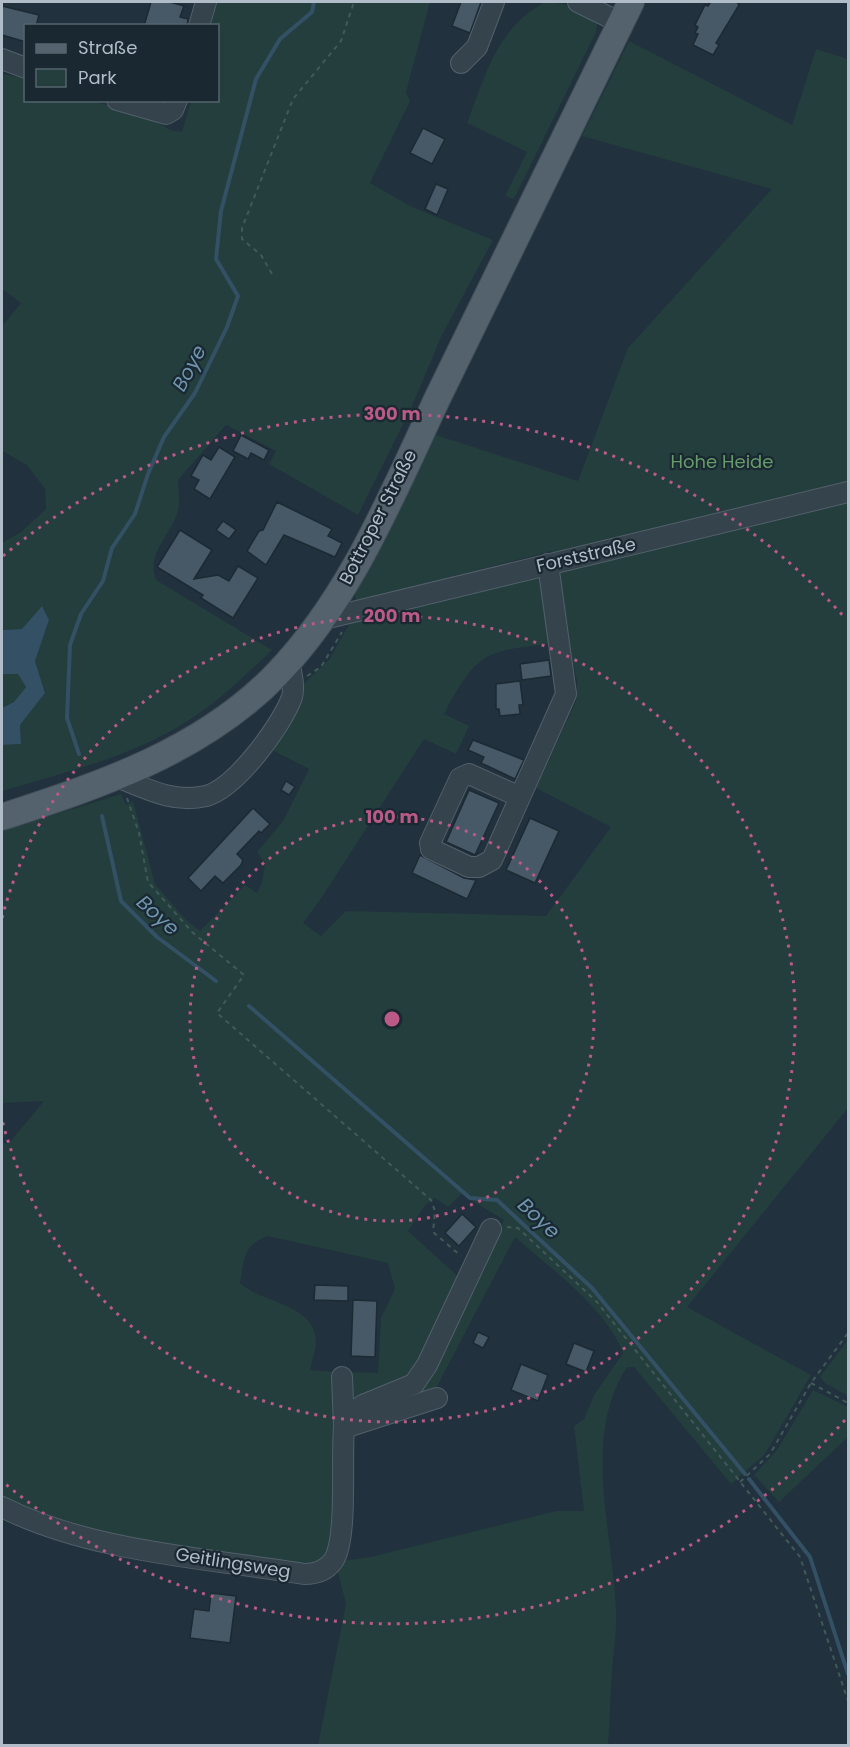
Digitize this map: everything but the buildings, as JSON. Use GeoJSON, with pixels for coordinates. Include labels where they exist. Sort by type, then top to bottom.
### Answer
{"type":"FeatureCollection","features":[{"type":"Feature","properties":{"kind":"main road","name":"Bottroper Straße"},"geometry":{"type":"LineString","coordinates":[[2,817],[120,784],[171,753],[220,723],[276,676],[324,620],[380,519],[626,12]]}},
{"type":"Feature","properties":{"kind":"street"},"geometry":{"type":"LineString","coordinates":[[200,24],[206,2]]}},
{"type":"Feature","properties":{"kind":"street"},"geometry":{"type":"LineString","coordinates":[[461,63],[477,47],[494,2]]}},
{"type":"Feature","properties":{"kind":"street"},"geometry":{"type":"LineString","coordinates":[[578,2],[626,12]]}},
{"type":"Feature","properties":{"kind":"street"},"geometry":{"type":"LineString","coordinates":[[2,59],[24,67]]}},
{"type":"Feature","properties":{"kind":"street"},"geometry":{"type":"LineString","coordinates":[[132,102],[171,107]]}},
{"type":"Feature","properties":{"kind":"street","name":"Forststraße"},"geometry":{"type":"LineString","coordinates":[[324,620],[849,492]]}},
{"type":"Feature","properties":{"kind":"street"},"geometry":{"type":"LineString","coordinates":[[824,498],[849,507]]}},
{"type":"Feature","properties":{"kind":"street"},"geometry":{"type":"LineString","coordinates":[[520,796],[470,774],[464,775],[460,778],[430,843],[431,849],[469,867],[485,866],[492,860],[566,694],[548,564]]}},
{"type":"Feature","properties":{"kind":"street"},"geometry":{"type":"LineString","coordinates":[[120,784],[160,795],[180,797],[206,796],[225,787],[256,757],[291,698],[294,685],[289,661]]}},
{"type":"Feature","properties":{"kind":"street"},"geometry":{"type":"LineString","coordinates":[[344,1423],[363,1405],[414,1384],[427,1365],[476,1261],[497,1230]]}},
{"type":"Feature","properties":{"kind":"street","name":"Geitlingsweg"},"geometry":{"type":"LineString","coordinates":[[2,1507],[29,1521],[75,1537],[304,1574],[317,1573],[333,1561],[341,1541],[344,1423],[342,1377]]}},
{"type":"Feature","properties":{"kind":"street"},"geometry":{"type":"LineString","coordinates":[[344,1423],[437,1398]]}},
{"type":"Feature","properties":{"kind":"path"},"geometry":{"type":"LineString","coordinates":[[272,274],[261,255],[242,239],[242,228],[293,99],[341,41],[354,2]]}},
{"type":"Feature","properties":{"kind":"path"},"geometry":{"type":"LineString","coordinates":[[120,784],[139,833],[148,882],[192,932],[244,975],[217,1013],[431,1200],[435,1211],[433,1232],[459,1255],[476,1261]]}},
{"type":"Feature","properties":{"kind":"path"},"geometry":{"type":"LineString","coordinates":[[497,1230],[509,1226],[518,1228],[597,1302],[800,1557],[849,1701]]}},
{"type":"Feature","properties":{"kind":"path"},"geometry":{"type":"LineString","coordinates":[[740,1482],[770,1454],[811,1383],[849,1333]]}},
{"type":"Feature","properties":{"kind":"path"},"geometry":{"type":"LineString","coordinates":[[811,1383],[849,1403]]}},
{"type":"Feature","properties":{"kind":"green space"},"geometry":{"type":"Polygon","coordinates":[[[217,2],[430,2],[406,92],[410,101],[370,183],[412,207],[493,240],[442,335],[412,406],[358,515],[269,464],[276,451],[226,425],[178,480],[178,510],[156,554],[154,571],[156,580],[272,650],[207,708],[162,736],[95,764],[2,791],[2,745],[21,744],[20,725],[45,693],[35,661],[49,620],[22,629],[2,630],[2,543],[21,532],[46,509],[45,489],[27,465],[2,451],[2,326],[21,303],[2,289],[2,74],[24,78],[24,102],[96,102],[150,118],[170,130],[182,132],[191,102],[219,102],[219,24],[211,24],[217,2]]]}},
{"type":"Feature","properties":{"kind":"green space"},"geometry":{"type":"Polygon","coordinates":[[[545,2],[566,5],[590,13],[597,22],[596,32],[514,199],[505,196],[527,152],[467,123],[487,70],[504,39],[528,13],[545,2]]]}},
{"type":"Feature","properties":{"kind":"green space","name":"Hohe Heide"},"geometry":{"type":"Polygon","coordinates":[[[629,41],[792,125],[816,49],[848,59],[848,1108],[687,1307],[811,1375],[765,1454],[731,1484],[634,1367],[627,1367],[613,1395],[606,1424],[603,1455],[606,1520],[616,1620],[608,1745],[318,1745],[346,1604],[338,1573],[341,1561],[371,1557],[556,1511],[584,1511],[574,1426],[584,1419],[594,1395],[623,1353],[615,1337],[591,1305],[515,1237],[433,1394],[362,1418],[412,1388],[474,1281],[504,1220],[461,1194],[448,1207],[435,1198],[426,1204],[408,1231],[463,1281],[418,1374],[348,1408],[348,1372],[378,1373],[381,1318],[395,1289],[388,1263],[268,1236],[253,1244],[246,1254],[240,1283],[249,1290],[295,1310],[305,1317],[312,1326],[316,1338],[310,1370],[338,1372],[337,1503],[331,1553],[317,1565],[282,1566],[198,1548],[100,1537],[2,1501],[2,1142],[8,1144],[44,1101],[2,1103],[2,831],[121,794],[126,805],[133,801],[155,884],[185,919],[200,931],[245,885],[257,893],[262,882],[265,864],[257,852],[283,821],[309,769],[272,750],[296,691],[329,660],[350,623],[553,571],[552,551],[356,601],[355,594],[433,434],[578,481],[628,348],[772,189],[582,136],[629,41]],[[561,611],[553,644],[512,649],[485,658],[465,678],[444,714],[469,726],[456,754],[424,739],[303,923],[321,936],[346,911],[546,916],[611,827],[536,788],[576,701],[577,681],[561,611]]]}},
{"type":"Feature","properties":{"kind":"green space"},"geometry":{"type":"Polygon","coordinates":[[[8,672],[18,674],[26,687],[14,703],[2,708],[2,674],[8,672]]]}},
{"type":"Feature","properties":{"kind":"green space"},"geometry":{"type":"Polygon","coordinates":[[[848,1340],[848,1396],[825,1383],[820,1377],[848,1340]]]}},
{"type":"Feature","properties":{"kind":"green space"},"geometry":{"type":"Polygon","coordinates":[[[813,1390],[848,1407],[848,1437],[779,1502],[754,1475],[777,1450],[813,1390]]]}},
{"type":"Feature","properties":{"kind":"water"},"geometry":{"type":"Polygon","coordinates":[[[42,606],[49,620],[35,661],[45,693],[20,725],[21,744],[2,745],[2,708],[14,702],[26,687],[18,674],[2,674],[2,630],[22,629],[42,606]]]}},
{"type":"Feature","properties":{"kind":"waterway","name":"Boye"},"geometry":{"type":"LineString","coordinates":[[79,754],[67,718],[70,645],[81,614],[103,581],[112,548],[135,514],[148,474],[164,437],[195,393],[227,327],[238,296],[216,259],[221,211],[256,79],[280,39],[312,12],[314,2]]}},
{"type":"Feature","properties":{"kind":"waterway","name":"Boye"},"geometry":{"type":"LineString","coordinates":[[102,816],[121,901],[157,937],[216,981]]}},
{"type":"Feature","properties":{"kind":"waterway","name":"Boye"},"geometry":{"type":"LineString","coordinates":[[249,1006],[470,1198],[497,1200],[592,1288],[745,1474]]}},
{"type":"Feature","properties":{"kind":"waterway","name":"Boye"},"geometry":{"type":"LineString","coordinates":[[749,1479],[810,1557],[848,1674]]}}]}
